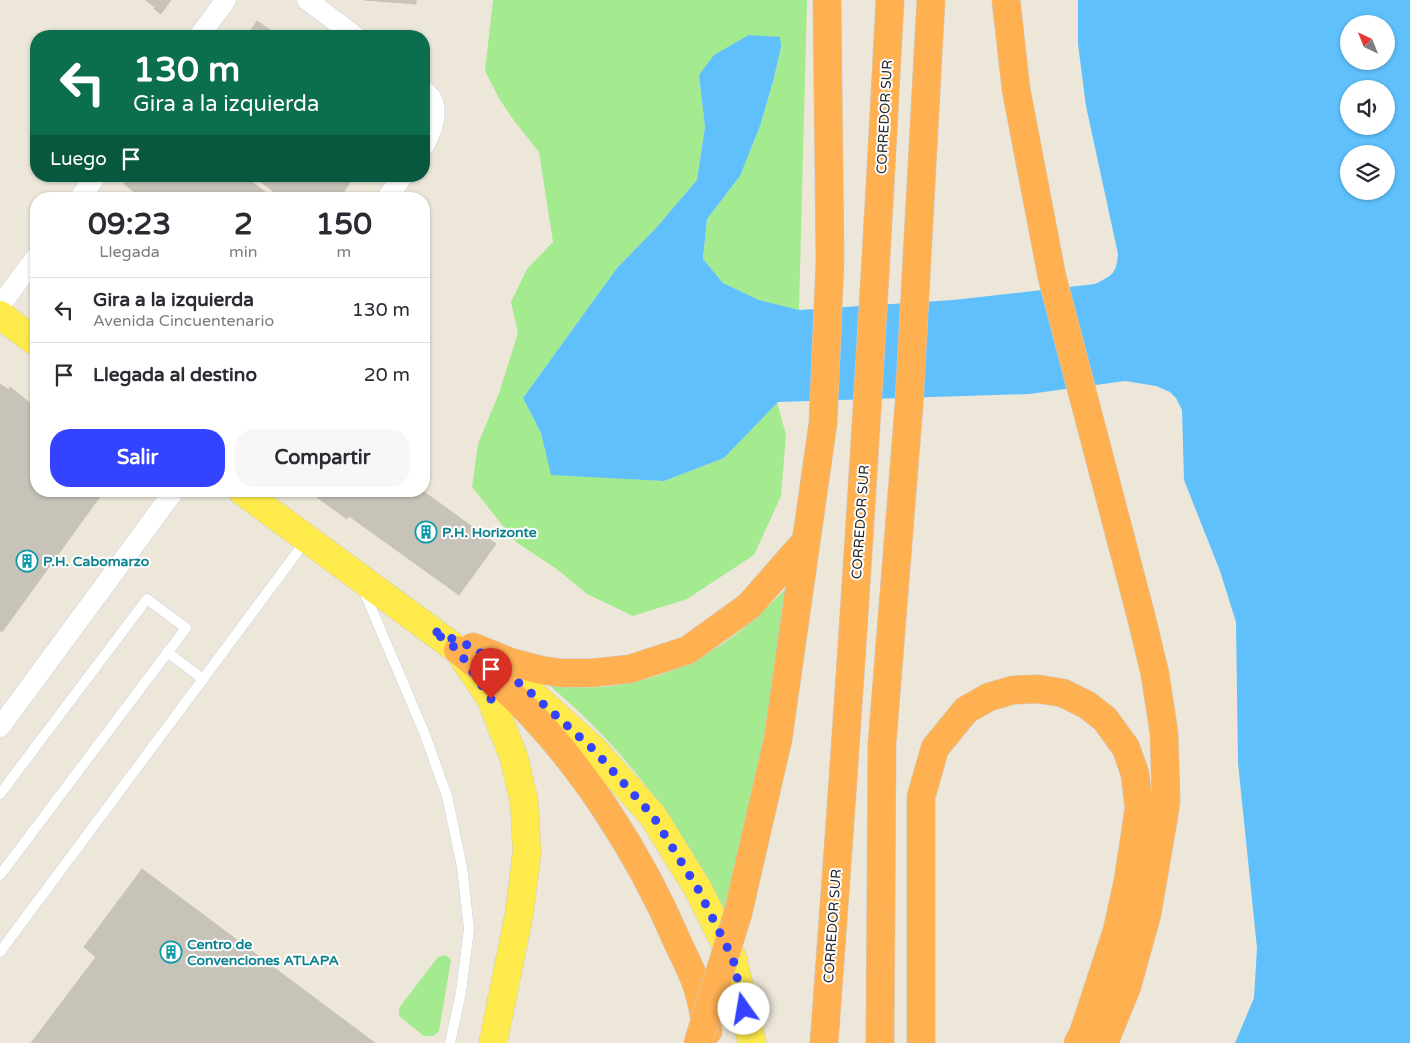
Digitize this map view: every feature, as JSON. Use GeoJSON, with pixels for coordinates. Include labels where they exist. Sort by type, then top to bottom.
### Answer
{"type":"FeatureCollection","features":[{"type":"Feature","properties":{"kind":"highway"},"geometry":{"type":"LineString","coordinates":[[698,1043],[738,913],[778,739],[823,422],[830,260],[827,0]]}},
{"type":"Feature","properties":{"kind":"highway","name":"CORREDOR SUR"},"geometry":{"type":"LineString","coordinates":[[824,1043],[868,404],[890,0]]}},
{"type":"Feature","properties":{"kind":"highway"},"geometry":{"type":"LineString","coordinates":[[880,1043],[882,744],[909,405],[931,0]]}},
{"type":"Feature","properties":{"kind":"highway"},"geometry":{"type":"LineString","coordinates":[[1006,0],[1016,89],[1052,277],[1141,616],[1155,674],[1164,734],[1166,800],[1128,881],[1117,931],[1083,1034],[1078,1043]]}},
{"type":"Feature","properties":{"kind":"highway"},"geometry":{"type":"LineString","coordinates":[[465,648],[541,670],[561,673],[630,669],[688,650],[749,606],[806,541]]}},
{"type":"Feature","properties":{"kind":"highway"},"geometry":{"type":"LineString","coordinates":[[465,648],[548,735],[608,812],[628,844],[664,910],[697,986],[711,1043]]}},
{"type":"Feature","properties":{"kind":"highway"},"geometry":{"type":"LineString","coordinates":[[921,1043],[921,796],[935,748],[966,710],[989,697],[1013,690],[1038,689],[1062,693],[1087,704],[1105,719],[1126,748],[1131,760],[1138,788],[1138,808],[1148,836],[1147,914],[1127,986],[1104,1043]]}},
{"type":"Feature","properties":{"kind":"main road"},"geometry":{"type":"LineString","coordinates":[[0,315],[30,338]]}},
{"type":"Feature","properties":{"kind":"main road"},"geometry":{"type":"LineString","coordinates":[[250,497],[432,630],[496,664],[594,750],[653,816],[698,889],[733,959],[752,1043]]}},
{"type":"Feature","properties":{"kind":"main road"},"geometry":{"type":"LineString","coordinates":[[465,648],[491,699],[514,758],[524,801],[527,852],[519,915],[493,1043]]}},
{"type":"Feature","properties":{"kind":"street"},"geometry":{"type":"LineString","coordinates":[[204,30],[226,0]]}},
{"type":"Feature","properties":{"kind":"street"},"geometry":{"type":"LineString","coordinates":[[307,0],[347,30]]}},
{"type":"Feature","properties":{"kind":"street"},"geometry":{"type":"LineString","coordinates":[[430,97],[435,117],[430,135]]}},
{"type":"Feature","properties":{"kind":"street"},"geometry":{"type":"LineString","coordinates":[[0,306],[30,265]]}},
{"type":"Feature","properties":{"kind":"street"},"geometry":{"type":"LineString","coordinates":[[0,727],[170,497]]}},
{"type":"Feature","properties":{"kind":"lane"},"geometry":{"type":"LineString","coordinates":[[0,952],[308,538]]}},
{"type":"Feature","properties":{"kind":"lane"},"geometry":{"type":"LineString","coordinates":[[358,576],[424,732],[448,796],[462,866],[468,929],[461,992],[450,1043]]}},
{"type":"Feature","properties":{"kind":"lane"},"geometry":{"type":"LineString","coordinates":[[0,794],[147,599],[186,628],[0,875]]}},
{"type":"Feature","properties":{"kind":"lane"},"geometry":{"type":"LineString","coordinates":[[167,652],[203,679]]}},
{"type":"Feature","properties":{"kind":"green space"},"geometry":{"type":"Polygon","coordinates":[[[493,0],[807,0],[799,310],[759,300],[723,283],[703,259],[707,219],[740,176],[760,126],[781,48],[699,75],[705,127],[697,180],[656,228],[617,268],[523,398],[541,433],[551,474],[664,481],[724,458],[777,402],[786,435],[781,496],[754,555],[687,599],[633,616],[587,594],[558,570],[516,542],[472,487],[478,444],[499,393],[518,333],[511,302],[527,269],[553,242],[539,152],[500,100],[485,71],[493,0]]]}},
{"type":"Feature","properties":{"kind":"green space"},"geometry":{"type":"Polygon","coordinates":[[[790,584],[772,713],[742,842],[723,913],[690,850],[649,790],[603,735],[550,686],[611,686],[670,672],[714,650],[734,636],[772,603],[790,584]]]}},
{"type":"Feature","properties":{"kind":"green space"},"geometry":{"type":"Polygon","coordinates":[[[446,955],[451,960],[439,1031],[433,1036],[424,1036],[399,1016],[399,1008],[438,957],[446,955]]]}},
{"type":"Feature","properties":{"kind":"water"},"geometry":{"type":"Polygon","coordinates":[[[1078,0],[1410,0],[1410,1043],[1235,1043],[1254,998],[1257,948],[1238,763],[1236,622],[1220,571],[1184,480],[1182,410],[1176,398],[1170,392],[1156,386],[1125,381],[1029,394],[778,402],[724,458],[664,481],[551,475],[541,433],[523,398],[617,268],[656,228],[697,180],[705,127],[699,75],[714,55],[749,35],[780,37],[781,47],[760,126],[740,176],[707,219],[703,259],[723,283],[759,300],[799,310],[953,300],[1095,284],[1106,278],[1115,270],[1118,254],[1086,106],[1078,44],[1078,0]]]}},
{"type":"Feature","properties":{"kind":"building"},"geometry":{"type":"Polygon","coordinates":[[[145,0],[171,0],[161,14],[145,0]]]}},
{"type":"Feature","properties":{"kind":"building"},"geometry":{"type":"Polygon","coordinates":[[[365,0],[416,0],[416,4],[365,0]]]}},
{"type":"Feature","properties":{"kind":"building"},"geometry":{"type":"Polygon","coordinates":[[[257,21],[270,30],[251,30],[257,21]]]}},
{"type":"Feature","properties":{"kind":"building"},"geometry":{"type":"Polygon","coordinates":[[[125,182],[252,182],[266,192],[134,192],[124,184],[125,182]]]}},
{"type":"Feature","properties":{"kind":"building"},"geometry":{"type":"Polygon","coordinates":[[[261,182],[350,182],[344,192],[274,192],[261,182]]]}},
{"type":"Feature","properties":{"kind":"building","name":"P.H. Cabomarzo"},"geometry":{"type":"Polygon","coordinates":[[[0,384],[9,390],[10,387],[30,403],[30,497],[100,497],[2,632],[0,630],[0,384]]]}},
{"type":"Feature","properties":{"kind":"building","name":"P.H. Horizonte"},"geometry":{"type":"Polygon","coordinates":[[[430,496],[496,544],[459,595],[349,516],[347,519],[316,497],[430,496]]]}},
{"type":"Feature","properties":{"kind":"building","name":"Centro de Convenciones ATLAPA"},"geometry":{"type":"Polygon","coordinates":[[[142,869],[375,1043],[31,1043],[96,957],[84,947],[142,869]]]}},
{"type":"Feature","properties":{"kind":"place","name":"P.H. Horizonte"},"geometry":{"type":"Point","coordinates":[426,532]}},
{"type":"Feature","properties":{"kind":"place","name":"P.H. Cabomarzo"},"geometry":{"type":"Point","coordinates":[27,561]}},
{"type":"Feature","properties":{"kind":"place","name":"Centro de Convenciones ATLAPA"},"geometry":{"type":"Point","coordinates":[171,952]}},
{"type":"Feature","properties":{"kind":"route"},"geometry":{"type":"LineString","coordinates":[[491,699],[458,650],[432,630],[472,647],[531,693],[594,750],[653,816],[698,889],[733,959],[744,1009]]}}]}
